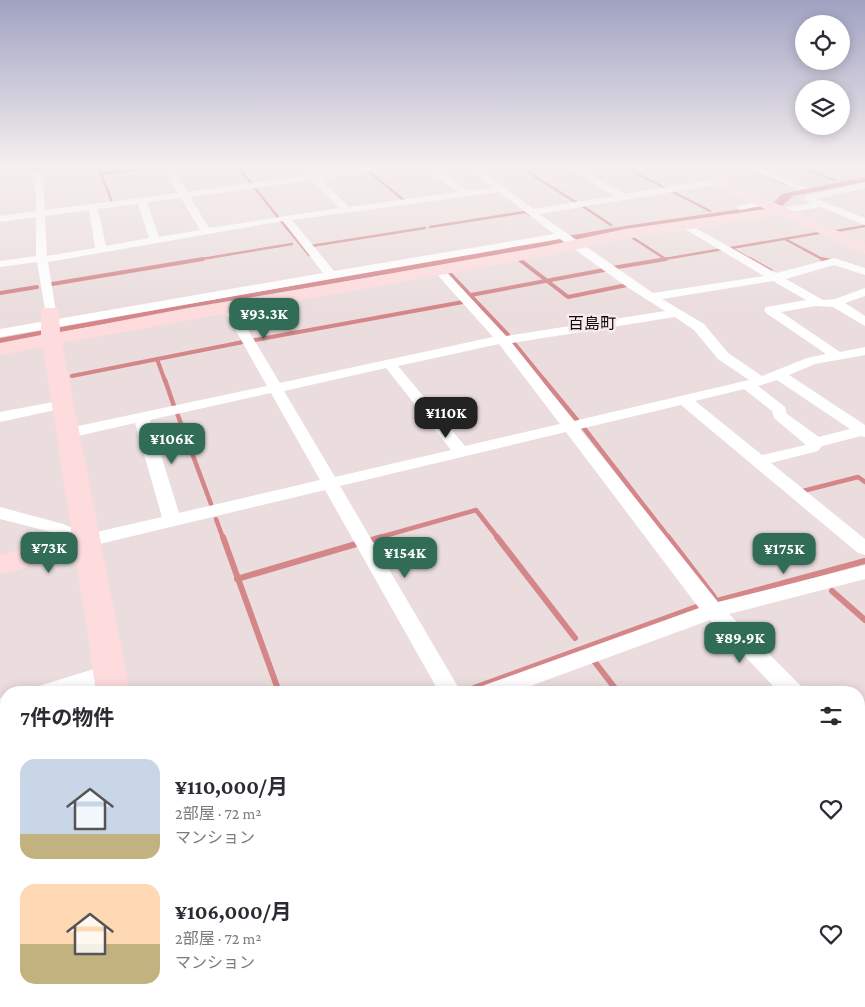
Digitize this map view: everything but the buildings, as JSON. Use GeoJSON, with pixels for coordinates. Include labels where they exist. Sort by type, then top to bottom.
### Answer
{"type":"FeatureCollection","features":[{"type":"Feature","properties":{"kind":"street"},"geometry":{"type":"LineString","coordinates":[[0,219],[40,213],[42,259],[51,328],[111,683],[90,686]]}},
{"type":"Feature","properties":{"kind":"street"},"geometry":{"type":"LineString","coordinates":[[94,213],[101,250]]}},
{"type":"Feature","properties":{"kind":"street"},"geometry":{"type":"LineString","coordinates":[[146,213],[155,240]]}},
{"type":"Feature","properties":{"kind":"street"},"geometry":{"type":"LineString","coordinates":[[195,213],[206,231]]}},
{"type":"Feature","properties":{"kind":"street"},"geometry":{"type":"LineString","coordinates":[[0,264],[101,250],[285,218],[330,213]]}},
{"type":"Feature","properties":{"kind":"street"},"geometry":{"type":"LineString","coordinates":[[532,213],[568,240],[699,327],[723,356],[761,381]]}},
{"type":"Feature","properties":{"kind":"street"},"geometry":{"type":"LineString","coordinates":[[0,350],[51,328],[331,275],[568,240],[686,226],[746,213]]}},
{"type":"Feature","properties":{"kind":"street"},"geometry":{"type":"LineString","coordinates":[[786,213],[865,249]]}},
{"type":"Feature","properties":{"kind":"street"},"geometry":{"type":"LineString","coordinates":[[843,213],[865,222]]}},
{"type":"Feature","properties":{"kind":"street"},"geometry":{"type":"LineString","coordinates":[[285,218],[331,275]]}},
{"type":"Feature","properties":{"kind":"street"},"geometry":{"type":"LineString","coordinates":[[686,226],[822,304],[865,292]]}},
{"type":"Feature","properties":{"kind":"street"},"geometry":{"type":"LineString","coordinates":[[0,333],[228,306],[438,269],[568,240]]}},
{"type":"Feature","properties":{"kind":"street"},"geometry":{"type":"LineString","coordinates":[[653,297],[776,277],[834,261],[865,272]]}},
{"type":"Feature","properties":{"kind":"street"},"geometry":{"type":"LineString","coordinates":[[438,269],[502,339],[709,606],[787,686]]}},
{"type":"Feature","properties":{"kind":"street"},"geometry":{"type":"LineString","coordinates":[[817,302],[770,310],[836,355]]}},
{"type":"Feature","properties":{"kind":"street"},"geometry":{"type":"LineString","coordinates":[[834,302],[865,322]]}},
{"type":"Feature","properties":{"kind":"street"},"geometry":{"type":"LineString","coordinates":[[228,306],[447,686]]}},
{"type":"Feature","properties":{"kind":"street"},"geometry":{"type":"LineString","coordinates":[[69,433],[502,339],[679,313]]}},
{"type":"Feature","properties":{"kind":"street"},"geometry":{"type":"LineString","coordinates":[[0,565],[172,521],[761,381],[779,375],[796,366],[836,355],[864,352]]}},
{"type":"Feature","properties":{"kind":"street"},"geometry":{"type":"LineString","coordinates":[[389,363],[461,452]]}},
{"type":"Feature","properties":{"kind":"street"},"geometry":{"type":"LineString","coordinates":[[779,375],[863,431]]}},
{"type":"Feature","properties":{"kind":"street"},"geometry":{"type":"LineString","coordinates":[[746,384],[780,410],[779,415],[816,443]]}},
{"type":"Feature","properties":{"kind":"street"},"geometry":{"type":"LineString","coordinates":[[683,399],[865,549]]}},
{"type":"Feature","properties":{"kind":"street"},"geometry":{"type":"LineString","coordinates":[[0,417],[64,404]]}},
{"type":"Feature","properties":{"kind":"street"},"geometry":{"type":"LineString","coordinates":[[141,417],[172,521]]}},
{"type":"Feature","properties":{"kind":"street"},"geometry":{"type":"LineString","coordinates":[[759,462],[812,448],[816,443],[863,431]]}},
{"type":"Feature","properties":{"kind":"street"},"geometry":{"type":"LineString","coordinates":[[0,513],[57,528],[87,542]]}},
{"type":"Feature","properties":{"kind":"street"},"geometry":{"type":"LineString","coordinates":[[505,686],[709,606],[865,572]]}},
{"type":"Feature","properties":{"kind":"shaded area"},"geometry":{"type":"Polygon","coordinates":[[[713,213],[751,213],[187,308],[0,344],[0,338],[618,227],[713,213]]]}},
{"type":"Feature","properties":{"kind":"waterway"},"geometry":{"type":"LineString","coordinates":[[275,213],[278,217]]}},
{"type":"Feature","properties":{"kind":"waterway"},"geometry":{"type":"LineString","coordinates":[[430,227],[519,213]]}},
{"type":"Feature","properties":{"kind":"waterway"},"geometry":{"type":"LineString","coordinates":[[593,213],[611,225]]}},
{"type":"Feature","properties":{"kind":"waterway"},"geometry":{"type":"LineString","coordinates":[[281,221],[309,255]]}},
{"type":"Feature","properties":{"kind":"waterway"},"geometry":{"type":"LineString","coordinates":[[836,231],[865,226]]}},
{"type":"Feature","properties":{"kind":"waterway"},"geometry":{"type":"LineString","coordinates":[[311,246],[425,228]]}},
{"type":"Feature","properties":{"kind":"waterway"},"geometry":{"type":"LineString","coordinates":[[752,260],[731,248],[819,233]]}},
{"type":"Feature","properties":{"kind":"waterway"},"geometry":{"type":"LineString","coordinates":[[633,238],[664,258]]}},
{"type":"Feature","properties":{"kind":"waterway"},"geometry":{"type":"LineString","coordinates":[[785,239],[822,259]]}},
{"type":"Feature","properties":{"kind":"waterway"},"geometry":{"type":"LineString","coordinates":[[196,260],[292,244]]}},
{"type":"Feature","properties":{"kind":"waterway"},"geometry":{"type":"LineString","coordinates":[[659,260],[723,249]]}},
{"type":"Feature","properties":{"kind":"waterway"},"geometry":{"type":"LineString","coordinates":[[52,284],[203,259]]}},
{"type":"Feature","properties":{"kind":"waterway"},"geometry":{"type":"LineString","coordinates":[[612,268],[666,259]]}},
{"type":"Feature","properties":{"kind":"waterway"},"geometry":{"type":"LineString","coordinates":[[750,259],[771,271]]}},
{"type":"Feature","properties":{"kind":"waterway"},"geometry":{"type":"LineString","coordinates":[[822,259],[831,261]]}},
{"type":"Feature","properties":{"kind":"waterway"},"geometry":{"type":"LineString","coordinates":[[520,260],[547,281]]}},
{"type":"Feature","properties":{"kind":"waterway"},"geometry":{"type":"LineString","coordinates":[[547,281],[604,270]]}},
{"type":"Feature","properties":{"kind":"waterway"},"geometry":{"type":"LineString","coordinates":[[449,273],[508,335]]}},
{"type":"Feature","properties":{"kind":"waterway"},"geometry":{"type":"LineString","coordinates":[[471,295],[547,281]]}},
{"type":"Feature","properties":{"kind":"waterway"},"geometry":{"type":"LineString","coordinates":[[547,281],[568,297],[627,285]]}},
{"type":"Feature","properties":{"kind":"waterway"},"geometry":{"type":"LineString","coordinates":[[0,293],[37,287]]}},
{"type":"Feature","properties":{"kind":"waterway"},"geometry":{"type":"LineString","coordinates":[[255,340],[463,302]]}},
{"type":"Feature","properties":{"kind":"waterway"},"geometry":{"type":"LineString","coordinates":[[157,359],[243,342]]}},
{"type":"Feature","properties":{"kind":"waterway"},"geometry":{"type":"LineString","coordinates":[[514,343],[545,381]]}},
{"type":"Feature","properties":{"kind":"waterway"},"geometry":{"type":"LineString","coordinates":[[72,376],[157,359]]}},
{"type":"Feature","properties":{"kind":"waterway"},"geometry":{"type":"LineString","coordinates":[[157,359],[165,381]]}},
{"type":"Feature","properties":{"kind":"waterway"},"geometry":{"type":"LineString","coordinates":[[165,380],[174,406]]}},
{"type":"Feature","properties":{"kind":"waterway"},"geometry":{"type":"LineString","coordinates":[[544,380],[577,420]]}},
{"type":"Feature","properties":{"kind":"waterway"},"geometry":{"type":"LineString","coordinates":[[177,413],[211,504]]}},
{"type":"Feature","properties":{"kind":"waterway"},"geometry":{"type":"LineString","coordinates":[[583,427],[669,538]]}},
{"type":"Feature","properties":{"kind":"waterway"},"geometry":{"type":"LineString","coordinates":[[799,492],[858,477],[865,482]]}},
{"type":"Feature","properties":{"kind":"waterway"},"geometry":{"type":"LineString","coordinates":[[377,538],[476,510],[498,538]]}},
{"type":"Feature","properties":{"kind":"waterway"},"geometry":{"type":"LineString","coordinates":[[216,519],[223,538]]}},
{"type":"Feature","properties":{"kind":"waterway"},"geometry":{"type":"LineString","coordinates":[[223,537],[238,579]]}},
{"type":"Feature","properties":{"kind":"waterway"},"geometry":{"type":"LineString","coordinates":[[371,540],[381,537]]}},
{"type":"Feature","properties":{"kind":"waterway"},"geometry":{"type":"LineString","coordinates":[[497,537],[575,638]]}},
{"type":"Feature","properties":{"kind":"waterway"},"geometry":{"type":"LineString","coordinates":[[668,537],[714,597]]}},
{"type":"Feature","properties":{"kind":"waterway"},"geometry":{"type":"LineString","coordinates":[[238,579],[356,544]]}},
{"type":"Feature","properties":{"kind":"waterway"},"geometry":{"type":"LineString","coordinates":[[713,602],[865,561]]}},
{"type":"Feature","properties":{"kind":"waterway"},"geometry":{"type":"LineString","coordinates":[[238,579],[277,686]]}},
{"type":"Feature","properties":{"kind":"waterway"},"geometry":{"type":"LineString","coordinates":[[832,591],[865,620]]}},
{"type":"Feature","properties":{"kind":"waterway"},"geometry":{"type":"LineString","coordinates":[[479,686],[702,605]]}},
{"type":"Feature","properties":{"kind":"waterway"},"geometry":{"type":"LineString","coordinates":[[594,661],[613,686]]}},
{"type":"Feature","properties":{"kind":"district","name":"百島町"},"geometry":{"type":"Point","coordinates":[592,323]}}]}
